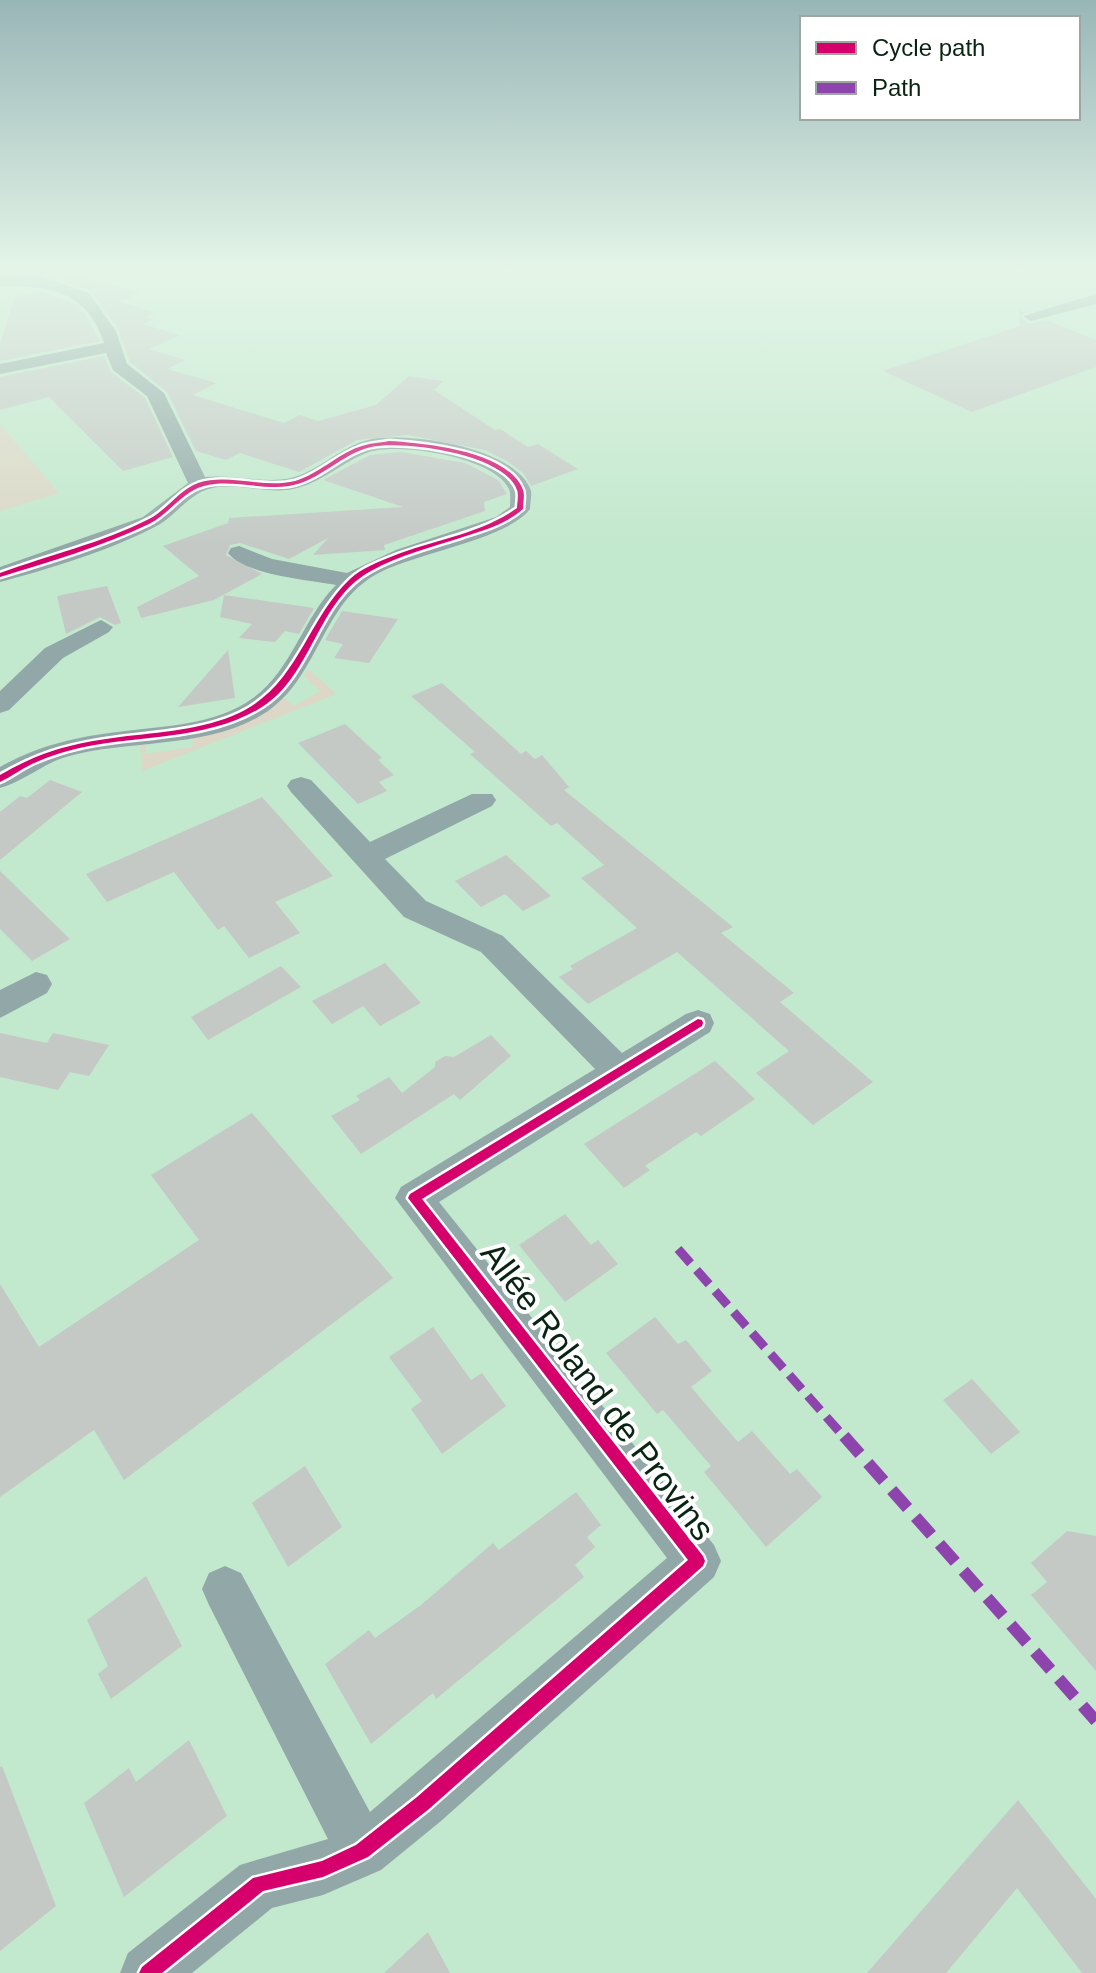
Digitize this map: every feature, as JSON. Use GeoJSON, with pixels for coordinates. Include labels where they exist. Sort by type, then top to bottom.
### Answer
{"type":"FeatureCollection","features":[{"type":"Feature","properties":{"kind":"street"},"geometry":{"type":"LineString","coordinates":[[0,369],[35,362]]}},
{"type":"Feature","properties":{"kind":"street"},"geometry":{"type":"LineString","coordinates":[[118,362],[122,371],[155,393],[199,485]]}},
{"type":"Feature","properties":{"kind":"street"},"geometry":{"type":"LineString","coordinates":[[0,575],[153,520],[199,485],[292,484],[310,478],[363,447],[389,443],[465,454],[502,469],[522,487],[520,509],[509,517],[377,566],[352,581],[318,625],[291,677],[262,705],[226,721],[67,748],[6,766]]}},
{"type":"Feature","properties":{"kind":"street"},"geometry":{"type":"LineString","coordinates":[[239,553],[266,565],[352,581]]}},
{"type":"Feature","properties":{"kind":"street"},"geometry":{"type":"LineString","coordinates":[[0,705],[54,653],[101,627]]}},
{"type":"Feature","properties":{"kind":"street"},"geometry":{"type":"LineString","coordinates":[[301,786],[423,914],[492,944],[617,1070]]}},
{"type":"Feature","properties":{"kind":"street"},"geometry":{"type":"LineString","coordinates":[[366,856],[482,800]]}},
{"type":"Feature","properties":{"kind":"street"},"geometry":{"type":"LineString","coordinates":[[0,1006],[36,984]]}},
{"type":"Feature","properties":{"kind":"street","name":"Allée Roland de Provins"},"geometry":{"type":"LineString","coordinates":[[148,1973],[259,1884],[323,1869],[362,1851],[423,1803],[698,1561],[414,1198],[617,1070],[698,1023]]}},
{"type":"Feature","properties":{"kind":"street"},"geometry":{"type":"LineString","coordinates":[[225,1589],[362,1851]]}},
{"type":"Feature","properties":{"kind":"shaded area"},"geometry":{"type":"Polygon","coordinates":[[[0,424],[59,493],[0,511],[0,424]]]}},
{"type":"Feature","properties":{"kind":"shaded area"},"geometry":{"type":"Polygon","coordinates":[[[308,669],[336,694],[142,771],[140,743],[144,742],[146,754],[193,747],[192,735],[274,706],[284,698],[294,706],[320,691],[304,676],[308,669]]]}},
{"type":"Feature","properties":{"kind":"building"},"geometry":{"type":"Polygon","coordinates":[[[74,362],[107,362],[111,372],[145,398],[173,457],[123,471],[49,397],[0,410],[0,377],[74,362]]]}},
{"type":"Feature","properties":{"kind":"building"},"geometry":{"type":"Polygon","coordinates":[[[130,362],[181,362],[167,369],[216,383],[193,395],[284,423],[300,415],[318,421],[376,405],[409,376],[443,381],[434,390],[495,430],[500,429],[528,447],[538,444],[578,469],[531,486],[523,473],[485,450],[408,435],[357,440],[299,472],[240,453],[226,460],[196,451],[167,392],[130,362]]]}},
{"type":"Feature","properties":{"kind":"building"},"geometry":{"type":"Polygon","coordinates":[[[910,362],[1096,362],[1096,367],[972,412],[883,371],[910,362]]]}},
{"type":"Feature","properties":{"kind":"building"},"geometry":{"type":"Polygon","coordinates":[[[401,452],[465,463],[498,480],[507,494],[484,502],[485,511],[384,545],[385,550],[313,555],[328,538],[289,559],[240,543],[230,545],[226,555],[262,574],[214,600],[141,618],[137,607],[199,576],[163,546],[228,523],[229,518],[403,507],[323,480],[370,455],[401,452]]]}},
{"type":"Feature","properties":{"kind":"building"},"geometry":{"type":"Polygon","coordinates":[[[107,586],[121,623],[115,625],[100,617],[66,634],[57,596],[107,586]]]}},
{"type":"Feature","properties":{"kind":"building"},"geometry":{"type":"Polygon","coordinates":[[[224,595],[314,608],[299,634],[285,631],[275,642],[239,638],[252,624],[220,617],[224,595]]]}},
{"type":"Feature","properties":{"kind":"building"},"geometry":{"type":"Polygon","coordinates":[[[342,611],[398,619],[369,663],[334,658],[343,644],[325,640],[342,611]]]}},
{"type":"Feature","properties":{"kind":"building"},"geometry":{"type":"Polygon","coordinates":[[[228,650],[235,698],[178,707],[228,650]]]}},
{"type":"Feature","properties":{"kind":"building"},"geometry":{"type":"Polygon","coordinates":[[[442,683],[521,754],[526,751],[535,759],[542,755],[569,787],[564,790],[733,927],[721,933],[794,993],[780,1002],[873,1082],[813,1125],[756,1073],[789,1051],[677,952],[588,1004],[559,977],[573,969],[570,966],[637,928],[581,878],[604,865],[557,823],[551,826],[470,754],[475,752],[411,696],[442,683]]]}},
{"type":"Feature","properties":{"kind":"building"},"geometry":{"type":"Polygon","coordinates":[[[345,724],[382,758],[378,760],[394,775],[379,782],[387,791],[358,804],[298,743],[345,724]]]}},
{"type":"Feature","properties":{"kind":"building"},"geometry":{"type":"Polygon","coordinates":[[[50,780],[82,792],[0,860],[0,812],[20,796],[27,798],[50,780]]]}},
{"type":"Feature","properties":{"kind":"building"},"geometry":{"type":"Polygon","coordinates":[[[262,797],[333,876],[275,902],[300,933],[249,958],[224,926],[218,930],[174,872],[107,902],[86,874],[262,797]]]}},
{"type":"Feature","properties":{"kind":"building"},"geometry":{"type":"Polygon","coordinates":[[[506,855],[551,896],[523,911],[505,894],[481,907],[455,881],[506,855]]]}},
{"type":"Feature","properties":{"kind":"building"},"geometry":{"type":"Polygon","coordinates":[[[0,871],[70,939],[32,961],[0,929],[0,871]]]}},
{"type":"Feature","properties":{"kind":"building"},"geometry":{"type":"Polygon","coordinates":[[[385,963],[421,1003],[380,1026],[363,1006],[332,1024],[312,1001],[385,963]]]}},
{"type":"Feature","properties":{"kind":"building"},"geometry":{"type":"Polygon","coordinates":[[[281,966],[301,987],[208,1040],[191,1017],[281,966]]]}},
{"type":"Feature","properties":{"kind":"building"},"geometry":{"type":"Polygon","coordinates":[[[0,1033],[47,1043],[53,1033],[109,1045],[89,1076],[70,1072],[58,1090],[0,1077],[0,1033]]]}},
{"type":"Feature","properties":{"kind":"building"},"geometry":{"type":"Polygon","coordinates":[[[491,1035],[511,1056],[460,1100],[454,1094],[361,1154],[331,1116],[360,1100],[356,1096],[389,1077],[402,1093],[435,1067],[435,1062],[445,1056],[454,1057],[491,1035]]]}},
{"type":"Feature","properties":{"kind":"building"},"geometry":{"type":"Polygon","coordinates":[[[715,1061],[755,1099],[701,1136],[696,1132],[645,1166],[650,1170],[624,1188],[584,1144],[715,1061]]]}},
{"type":"Feature","properties":{"kind":"building"},"geometry":{"type":"Polygon","coordinates":[[[252,1113],[393,1278],[124,1480],[94,1430],[0,1497],[0,1284],[39,1347],[199,1240],[151,1175],[252,1113]]]}},
{"type":"Feature","properties":{"kind":"building"},"geometry":{"type":"Polygon","coordinates":[[[565,1214],[591,1245],[598,1240],[618,1264],[565,1302],[519,1245],[565,1214]]]}},
{"type":"Feature","properties":{"kind":"building"},"geometry":{"type":"Polygon","coordinates":[[[655,1317],[678,1344],[686,1340],[712,1371],[691,1387],[738,1442],[752,1431],[790,1474],[797,1469],[822,1497],[766,1547],[704,1472],[711,1466],[663,1410],[657,1414],[606,1353],[655,1317]]]}},
{"type":"Feature","properties":{"kind":"building"},"geometry":{"type":"Polygon","coordinates":[[[433,1327],[471,1380],[482,1373],[506,1406],[442,1454],[411,1409],[422,1401],[389,1357],[433,1327]]]}},
{"type":"Feature","properties":{"kind":"building"},"geometry":{"type":"Polygon","coordinates":[[[972,1379],[1020,1432],[991,1454],[943,1400],[972,1379]]]}},
{"type":"Feature","properties":{"kind":"building"},"geometry":{"type":"Polygon","coordinates":[[[305,1466],[342,1527],[288,1567],[252,1503],[305,1466]]]}},
{"type":"Feature","properties":{"kind":"building"},"geometry":{"type":"Polygon","coordinates":[[[576,1492],[601,1525],[587,1537],[595,1547],[575,1565],[584,1577],[436,1699],[433,1693],[371,1744],[325,1664],[369,1630],[375,1638],[421,1605],[493,1543],[499,1550],[576,1492]]]}},
{"type":"Feature","properties":{"kind":"building"},"geometry":{"type":"Polygon","coordinates":[[[1067,1531],[1096,1536],[1096,1671],[1031,1595],[1047,1582],[1031,1563],[1067,1531]]]}},
{"type":"Feature","properties":{"kind":"building"},"geometry":{"type":"Polygon","coordinates":[[[146,1576],[182,1646],[111,1699],[98,1674],[108,1666],[87,1620],[146,1576]]]}},
{"type":"Feature","properties":{"kind":"building"},"geometry":{"type":"Polygon","coordinates":[[[189,1740],[227,1816],[124,1897],[84,1803],[129,1768],[136,1782],[189,1740]]]}},
{"type":"Feature","properties":{"kind":"building"},"geometry":{"type":"Polygon","coordinates":[[[0,1767],[56,1906],[0,1951],[0,1767]]]}},
{"type":"Feature","properties":{"kind":"building"},"geometry":{"type":"Polygon","coordinates":[[[1018,1800],[1096,1899],[1096,1973],[1082,1973],[1017,1888],[946,1973],[867,1973],[1018,1800]]]}},
{"type":"Feature","properties":{"kind":"building"},"geometry":{"type":"Polygon","coordinates":[[[428,1932],[450,1973],[384,1973],[428,1932]]]}},
{"type":"Feature","properties":{"kind":"marked path"},"geometry":{"type":"LineString","coordinates":[[678,1249],[1096,1721]]}},
{"type":"Feature","properties":{"kind":"cycle path"},"geometry":{"type":"LineString","coordinates":[[0,575],[133,529],[156,517],[199,485],[217,482],[290,484],[312,477],[351,453],[372,445],[413,444],[466,454],[491,463],[510,476],[521,491],[520,509],[503,521],[404,554],[355,578],[338,595],[279,689],[262,704],[240,716],[180,732],[86,744],[56,752],[27,763],[0,779]]}},
{"type":"Feature","properties":{"kind":"cycle path"},"geometry":{"type":"LineString","coordinates":[[148,1973],[259,1884],[323,1869],[362,1851],[423,1803],[698,1561],[414,1198],[698,1023]]}}]}
